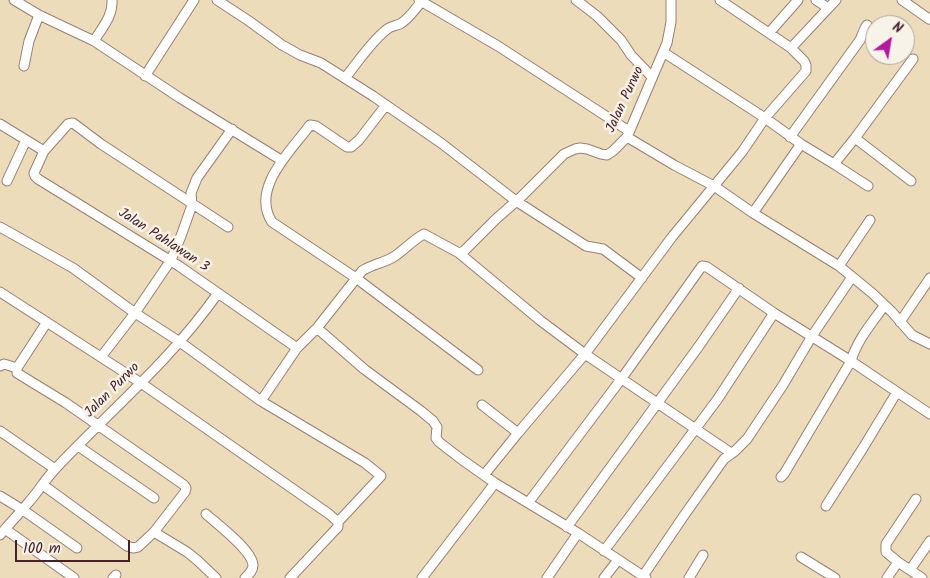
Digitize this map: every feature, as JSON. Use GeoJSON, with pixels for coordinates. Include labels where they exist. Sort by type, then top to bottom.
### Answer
{"type":"FeatureCollection","features":[{"type":"Feature","properties":{"kind":"street"},"geometry":{"type":"LineString","coordinates":[[14,0],[39,15],[94,41],[145,76],[281,160]]}},
{"type":"Feature","properties":{"kind":"street"},"geometry":{"type":"LineString","coordinates":[[94,41],[112,10],[112,0]]}},
{"type":"Feature","properties":{"kind":"street"},"geometry":{"type":"LineString","coordinates":[[145,76],[194,0]]}},
{"type":"Feature","properties":{"kind":"street"},"geometry":{"type":"LineString","coordinates":[[217,0],[287,47],[321,63],[373,96],[442,143],[516,201],[586,246],[603,249],[642,278]]}},
{"type":"Feature","properties":{"kind":"street"},"geometry":{"type":"LineString","coordinates":[[576,0],[597,16],[621,40],[632,56],[652,77]]}},
{"type":"Feature","properties":{"kind":"street","name":"Jalan Purwo"},"geometry":{"type":"LineString","coordinates":[[516,201],[564,154],[575,148],[580,148],[607,155],[614,151],[628,134],[669,37],[671,0]]}},
{"type":"Feature","properties":{"kind":"street"},"geometry":{"type":"LineString","coordinates":[[484,476],[585,354],[672,237],[742,152],[765,118],[806,71],[804,60],[791,48],[720,0]]}},
{"type":"Feature","properties":{"kind":"street"},"geometry":{"type":"LineString","coordinates":[[769,33],[798,0]]}},
{"type":"Feature","properties":{"kind":"street"},"geometry":{"type":"LineString","coordinates":[[816,0],[828,8]]}},
{"type":"Feature","properties":{"kind":"street"},"geometry":{"type":"LineString","coordinates":[[791,48],[836,0]]}},
{"type":"Feature","properties":{"kind":"street"},"geometry":{"type":"LineString","coordinates":[[902,0],[930,18]]}},
{"type":"Feature","properties":{"kind":"street"},"geometry":{"type":"LineString","coordinates":[[345,78],[386,30],[406,20],[420,1],[506,51],[674,165],[714,186],[839,266],[872,293],[912,335],[930,344]]}},
{"type":"Feature","properties":{"kind":"street"},"geometry":{"type":"LineString","coordinates":[[24,66],[39,15]]}},
{"type":"Feature","properties":{"kind":"street"},"geometry":{"type":"LineString","coordinates":[[790,136],[860,40],[865,28]]}},
{"type":"Feature","properties":{"kind":"street"},"geometry":{"type":"LineString","coordinates":[[663,52],[765,118],[801,144],[868,186]]}},
{"type":"Feature","properties":{"kind":"street"},"geometry":{"type":"LineString","coordinates":[[834,164],[909,65]]}},
{"type":"Feature","properties":{"kind":"street"},"geometry":{"type":"LineString","coordinates":[[386,106],[359,140],[351,147],[347,147],[312,125],[281,160],[267,190],[266,204],[269,216],[272,222],[356,278],[478,370]]}},
{"type":"Feature","properties":{"kind":"street"},"geometry":{"type":"LineString","coordinates":[[0,124],[44,151],[68,124],[73,124],[228,227]]}},
{"type":"Feature","properties":{"kind":"street"},"geometry":{"type":"LineString","coordinates":[[101,357],[135,313],[171,260],[192,204],[191,193],[197,178],[232,129]]}},
{"type":"Feature","properties":{"kind":"street"},"geometry":{"type":"LineString","coordinates":[[855,138],[911,181]]}},
{"type":"Feature","properties":{"kind":"street"},"geometry":{"type":"LineString","coordinates":[[7,180],[26,140]]}},
{"type":"Feature","properties":{"kind":"street"},"geometry":{"type":"LineString","coordinates":[[754,213],[801,144]]}},
{"type":"Feature","properties":{"kind":"street","name":"Jalan Pahlawan 3"},"geometry":{"type":"LineString","coordinates":[[44,151],[34,173],[35,176],[171,260],[297,348]]}},
{"type":"Feature","properties":{"kind":"street"},"geometry":{"type":"LineString","coordinates":[[459,253],[464,251],[516,201]]}},
{"type":"Feature","properties":{"kind":"street"},"geometry":{"type":"LineString","coordinates":[[839,266],[870,220]]}},
{"type":"Feature","properties":{"kind":"street"},"geometry":{"type":"LineString","coordinates":[[0,227],[73,268],[261,401],[366,463],[381,476],[338,522],[338,527],[290,578]]}},
{"type":"Feature","properties":{"kind":"street"},"geometry":{"type":"LineString","coordinates":[[261,401],[297,348],[318,328],[362,271],[395,256],[424,234],[459,253],[541,321],[585,354],[731,453]]}},
{"type":"Feature","properties":{"kind":"street"},"geometry":{"type":"LineString","coordinates":[[528,503],[622,378],[702,266],[707,267],[930,414]]}},
{"type":"Feature","properties":{"kind":"street"},"geometry":{"type":"LineString","coordinates":[[318,328],[364,369],[432,420],[437,427],[436,438],[439,442],[484,476],[578,533],[645,577],[683,517],[724,459],[747,439],[852,277]]}},
{"type":"Feature","properties":{"kind":"street"},"geometry":{"type":"LineString","coordinates":[[900,322],[930,278]]}},
{"type":"Feature","properties":{"kind":"street"},"geometry":{"type":"LineString","coordinates":[[567,527],[739,288]]}},
{"type":"Feature","properties":{"kind":"street"},"geometry":{"type":"LineString","coordinates":[[0,292],[141,384],[338,522]]}},
{"type":"Feature","properties":{"kind":"street","name":"Jalan Purwo"},"geometry":{"type":"LineString","coordinates":[[2,532],[23,510],[55,469],[141,384],[180,342],[218,293]]}},
{"type":"Feature","properties":{"kind":"street"},"geometry":{"type":"LineString","coordinates":[[781,477],[851,361],[857,344],[884,306]]}},
{"type":"Feature","properties":{"kind":"street"},"geometry":{"type":"LineString","coordinates":[[604,551],[717,400],[774,312]]}},
{"type":"Feature","properties":{"kind":"street"},"geometry":{"type":"LineString","coordinates":[[16,369],[47,322]]}},
{"type":"Feature","properties":{"kind":"street"},"geometry":{"type":"LineString","coordinates":[[0,366],[4,364],[16,369],[18,375],[66,403],[186,487],[186,489],[154,532],[138,548],[131,548],[43,485]]}},
{"type":"Feature","properties":{"kind":"street"},"geometry":{"type":"LineString","coordinates":[[826,506],[897,392]]}},
{"type":"Feature","properties":{"kind":"street"},"geometry":{"type":"LineString","coordinates":[[482,405],[518,433]]}},
{"type":"Feature","properties":{"kind":"street"},"geometry":{"type":"LineString","coordinates":[[0,431],[55,469]]}},
{"type":"Feature","properties":{"kind":"street"},"geometry":{"type":"LineString","coordinates":[[78,446],[154,498]]}},
{"type":"Feature","properties":{"kind":"street"},"geometry":{"type":"LineString","coordinates":[[422,578],[495,483]]}},
{"type":"Feature","properties":{"kind":"street"},"geometry":{"type":"LineString","coordinates":[[0,496],[77,548]]}},
{"type":"Feature","properties":{"kind":"street"},"geometry":{"type":"LineString","coordinates":[[916,500],[886,544],[886,552],[922,578]]}},
{"type":"Feature","properties":{"kind":"street"},"geometry":{"type":"LineString","coordinates":[[206,514],[235,539],[251,558],[252,572],[245,578]]}},
{"type":"Feature","properties":{"kind":"street"},"geometry":{"type":"LineString","coordinates":[[2,532],[74,578]]}},
{"type":"Feature","properties":{"kind":"street"},"geometry":{"type":"LineString","coordinates":[[154,532],[187,552],[216,578]]}},
{"type":"Feature","properties":{"kind":"street"},"geometry":{"type":"LineString","coordinates":[[547,578],[578,533]]}},
{"type":"Feature","properties":{"kind":"street"},"geometry":{"type":"LineString","coordinates":[[910,570],[930,541]]}},
{"type":"Feature","properties":{"kind":"street"},"geometry":{"type":"LineString","coordinates":[[689,578],[703,555]]}},
{"type":"Feature","properties":{"kind":"street"},"geometry":{"type":"LineString","coordinates":[[801,557],[835,578]]}},
{"type":"Feature","properties":{"kind":"street"},"geometry":{"type":"LineString","coordinates":[[604,578],[618,560]]}},
{"type":"Feature","properties":{"kind":"street"},"geometry":{"type":"LineString","coordinates":[[887,578],[898,562]]}}]}
